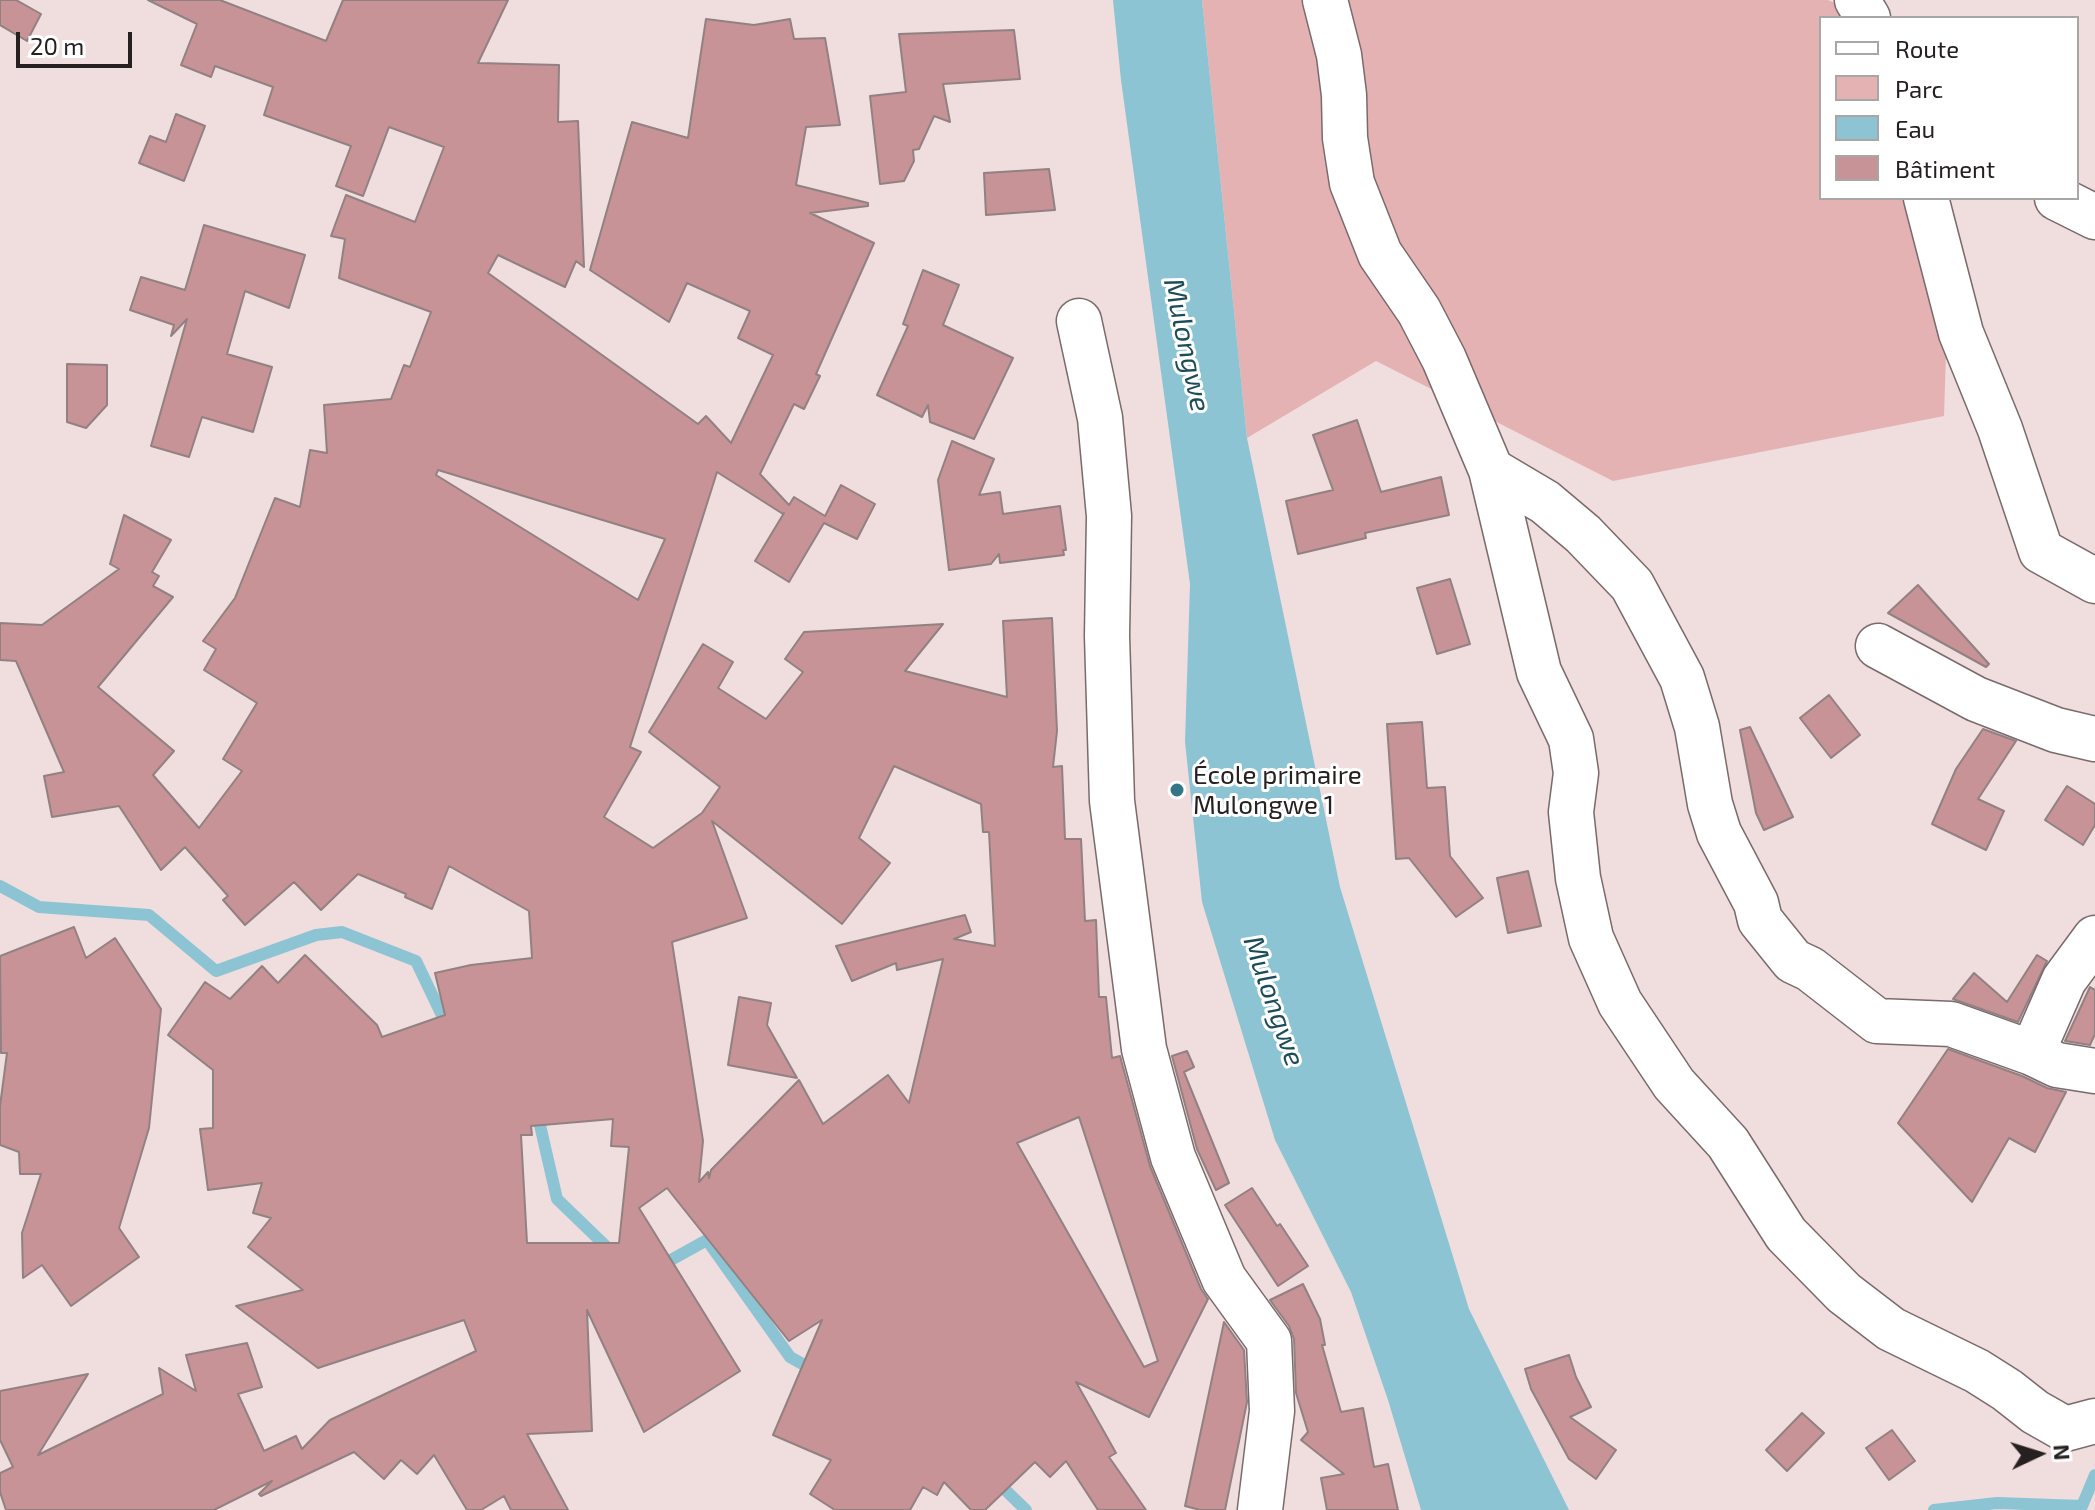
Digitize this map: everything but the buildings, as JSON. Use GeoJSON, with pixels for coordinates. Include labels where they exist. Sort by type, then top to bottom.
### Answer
{"type":"FeatureCollection","features":[{"type":"Feature","properties":{"kind":"street"},"geometry":{"type":"LineString","coordinates":[[1325,0],[1339,55],[1345,138],[1352,183],[1380,254],[1419,311],[1444,359],[1491,470],[1539,672],[1571,739],[1576,773],[1571,812],[1578,878],[1591,938],[1620,1003],[1674,1084],[1728,1143],[1786,1234],[1844,1293],[1891,1329],[1977,1371],[2065,1429],[2095,1421]]}},
{"type":"Feature","properties":{"kind":"street"},"geometry":{"type":"LineString","coordinates":[[1927,200],[1961,333],[2000,429],[2041,551],[2095,581]]}},
{"type":"Feature","properties":{"kind":"street"},"geometry":{"type":"LineString","coordinates":[[2061,200],[2095,217]]}},
{"type":"Feature","properties":{"kind":"street"},"geometry":{"type":"LineString","coordinates":[[1079,321],[1100,418],[1109,516],[1107,636],[1112,801],[1144,1049],[1173,1157],[1224,1279],[1269,1341],[1272,1411],[1260,1510]]}},
{"type":"Feature","properties":{"kind":"street"},"geometry":{"type":"LineString","coordinates":[[1491,470],[1545,502],[1583,534],[1632,585],[1682,678],[1697,727],[1710,804],[1719,833],[1756,903],[1760,920],[1793,961],[1810,969],[1877,1021],[1951,1024],[2057,1065],[2095,1071]]}},
{"type":"Feature","properties":{"kind":"street"},"geometry":{"type":"LineString","coordinates":[[1878,646],[1976,699],[2056,730],[2095,739]]}},
{"type":"Feature","properties":{"kind":"street"},"geometry":{"type":"LineString","coordinates":[[2032,1053],[2064,980],[2095,938]]}},
{"type":"Feature","properties":{"kind":"green space"},"geometry":{"type":"Polygon","coordinates":[[[1202,0],[1828,0],[1865,16],[1819,16],[1819,200],[1951,200],[1944,416],[1613,481],[1376,361],[1247,438],[1202,0]]]}},
{"type":"Feature","properties":{"kind":"water","name":"Mulongwe"},"geometry":{"type":"Polygon","coordinates":[[[1113,0],[1202,0],[1247,438],[1340,887],[1469,1309],[1569,1510],[1421,1510],[1351,1292],[1275,1140],[1202,902],[1185,742],[1190,584],[1121,80],[1113,0]]]}},
{"type":"Feature","properties":{"kind":"waterway"},"geometry":{"type":"LineString","coordinates":[[0,886],[39,907],[149,915],[216,971],[316,935],[342,932],[416,961],[448,1028]]}},
{"type":"Feature","properties":{"kind":"waterway"},"geometry":{"type":"LineString","coordinates":[[537,1112],[557,1199],[614,1254]]}},
{"type":"Feature","properties":{"kind":"waterway"},"geometry":{"type":"LineString","coordinates":[[660,1266],[707,1240],[790,1357],[815,1371]]}},
{"type":"Feature","properties":{"kind":"waterway"},"geometry":{"type":"LineString","coordinates":[[1934,1510],[1997,1503],[2082,1506],[2095,1475]]}},
{"type":"Feature","properties":{"kind":"waterway"},"geometry":{"type":"LineString","coordinates":[[995,1480],[1026,1510]]}},
{"type":"Feature","properties":{"kind":"place","name":"École primaire Mulongwe 1"},"geometry":{"type":"Point","coordinates":[1177,790]}}]}
